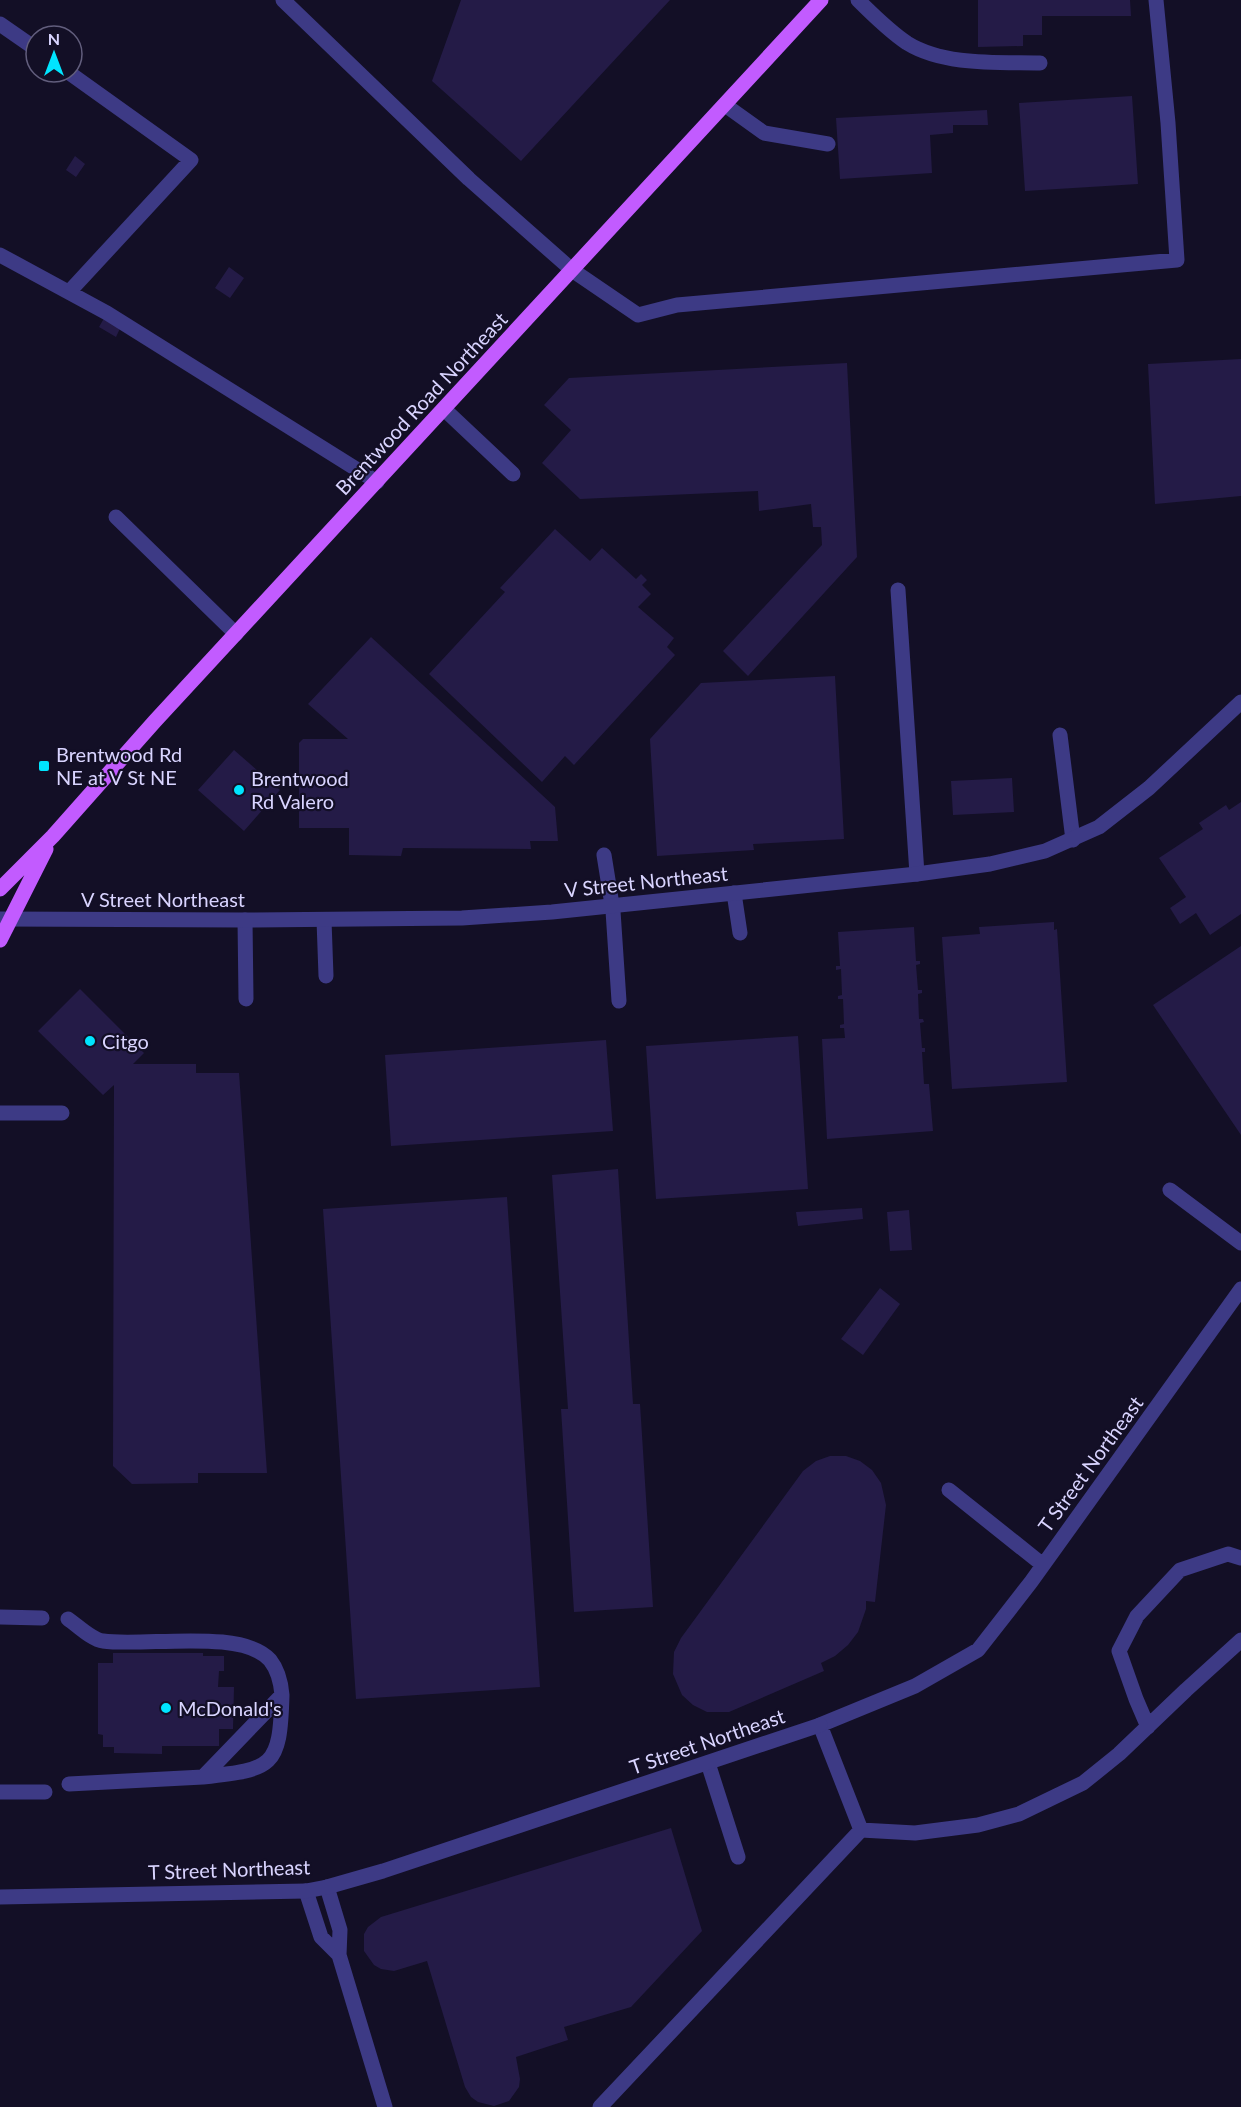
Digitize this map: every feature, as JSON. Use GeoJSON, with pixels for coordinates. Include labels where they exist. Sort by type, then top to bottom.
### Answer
{"type":"FeatureCollection","features":[{"type":"Feature","properties":{"kind":"main road","name":"Brentwood Road Northeast"},"geometry":{"type":"LineString","coordinates":[[53,836],[148,729],[821,0]]}},
{"type":"Feature","properties":{"kind":"main road"},"geometry":{"type":"LineString","coordinates":[[0,889],[53,836]]}},
{"type":"Feature","properties":{"kind":"main road"},"geometry":{"type":"LineString","coordinates":[[0,940],[5,919],[53,836]]}},
{"type":"Feature","properties":{"kind":"street"},"geometry":{"type":"LineString","coordinates":[[283,0],[469,179],[572,270],[638,315],[677,305],[1177,260],[1168,123],[1156,0]]}},
{"type":"Feature","properties":{"kind":"street"},"geometry":{"type":"LineString","coordinates":[[858,0],[909,44],[936,55],[954,61],[1040,63]]}},
{"type":"Feature","properties":{"kind":"street"},"geometry":{"type":"LineString","coordinates":[[0,24],[24,41]]}},
{"type":"Feature","properties":{"kind":"street"},"geometry":{"type":"LineString","coordinates":[[69,292],[191,160],[84,83]]}},
{"type":"Feature","properties":{"kind":"street"},"geometry":{"type":"LineString","coordinates":[[725,105],[765,133],[828,144]]}},
{"type":"Feature","properties":{"kind":"street"},"geometry":{"type":"LineString","coordinates":[[0,255],[107,313],[377,482]]}},
{"type":"Feature","properties":{"kind":"street"},"geometry":{"type":"LineString","coordinates":[[444,409],[513,474]]}},
{"type":"Feature","properties":{"kind":"street"},"geometry":{"type":"LineString","coordinates":[[116,517],[236,634]]}},
{"type":"Feature","properties":{"kind":"street"},"geometry":{"type":"LineString","coordinates":[[898,590],[917,874]]}},
{"type":"Feature","properties":{"kind":"street","name":"V Street Northeast"},"geometry":{"type":"LineString","coordinates":[[5,919],[462,918],[612,906],[917,874],[1020,858],[1073,840],[1099,827],[1149,788],[1241,702]]}},
{"type":"Feature","properties":{"kind":"street"},"geometry":{"type":"LineString","coordinates":[[1060,735],[1073,840]]}},
{"type":"Feature","properties":{"kind":"street"},"geometry":{"type":"LineString","coordinates":[[604,855],[612,906],[619,1001]]}},
{"type":"Feature","properties":{"kind":"street"},"geometry":{"type":"LineString","coordinates":[[734,893],[740,933]]}},
{"type":"Feature","properties":{"kind":"street"},"geometry":{"type":"LineString","coordinates":[[245,920],[246,999]]}},
{"type":"Feature","properties":{"kind":"street"},"geometry":{"type":"LineString","coordinates":[[324,920],[326,976]]}},
{"type":"Feature","properties":{"kind":"street"},"geometry":{"type":"LineString","coordinates":[[0,1113],[62,1113]]}},
{"type":"Feature","properties":{"kind":"street"},"geometry":{"type":"LineString","coordinates":[[1170,1190],[1241,1243]]}},
{"type":"Feature","properties":{"kind":"street","name":"T Street Northeast"},"geometry":{"type":"LineString","coordinates":[[0,1897],[306,1891],[327,1887],[383,1871],[820,1725],[915,1686],[978,1650],[1043,1565],[1241,1289]]}},
{"type":"Feature","properties":{"kind":"street"},"geometry":{"type":"LineString","coordinates":[[949,1490],[1043,1565]]}},
{"type":"Feature","properties":{"kind":"street"},"geometry":{"type":"LineString","coordinates":[[1148,1726],[1119,1651],[1137,1616],[1180,1570],[1228,1554],[1241,1558]]}},
{"type":"Feature","properties":{"kind":"street"},"geometry":{"type":"LineString","coordinates":[[0,1617],[42,1618]]}},
{"type":"Feature","properties":{"kind":"street"},"geometry":{"type":"LineString","coordinates":[[68,1618],[100,1641],[242,1644],[257,1650],[271,1661],[280,1679],[282,1695],[280,1740],[272,1758],[262,1766],[248,1772],[203,1777],[69,1784]]}},
{"type":"Feature","properties":{"kind":"street"},"geometry":{"type":"LineString","coordinates":[[600,2107],[861,1830],[915,1833],[978,1825],[1018,1814],[1083,1782],[1119,1754],[1241,1641]]}},
{"type":"Feature","properties":{"kind":"street"},"geometry":{"type":"LineString","coordinates":[[203,1777],[282,1695]]}},
{"type":"Feature","properties":{"kind":"street"},"geometry":{"type":"LineString","coordinates":[[820,1725],[861,1830]]}},
{"type":"Feature","properties":{"kind":"street"},"geometry":{"type":"LineString","coordinates":[[708,1763],[738,1857]]}},
{"type":"Feature","properties":{"kind":"street"},"geometry":{"type":"LineString","coordinates":[[0,1792],[45,1792]]}},
{"type":"Feature","properties":{"kind":"street"},"geometry":{"type":"LineString","coordinates":[[327,1887],[340,1930],[339,1955],[385,2107]]}},
{"type":"Feature","properties":{"kind":"street"},"geometry":{"type":"LineString","coordinates":[[306,1891],[321,1936],[339,1955]]}},
{"type":"Feature","properties":{"kind":"building"},"geometry":{"type":"Polygon","coordinates":[[[461,0],[670,0],[521,161],[432,81],[461,0]]]}},
{"type":"Feature","properties":{"kind":"building"},"geometry":{"type":"Polygon","coordinates":[[[978,0],[1130,0],[1131,16],[1042,16],[1042,35],[1023,35],[1023,46],[978,47],[978,0]]]}},
{"type":"Feature","properties":{"kind":"building"},"geometry":{"type":"Polygon","coordinates":[[[1132,96],[1138,184],[1025,191],[1019,103],[1132,96]]]}},
{"type":"Feature","properties":{"kind":"building"},"geometry":{"type":"Polygon","coordinates":[[[987,110],[988,125],[953,125],[953,133],[930,135],[932,173],[840,179],[836,118],[987,110]]]}},
{"type":"Feature","properties":{"kind":"building"},"geometry":{"type":"Polygon","coordinates":[[[75,156],[85,164],[76,177],[66,170],[75,156]]]}},
{"type":"Feature","properties":{"kind":"building"},"geometry":{"type":"Polygon","coordinates":[[[229,267],[244,278],[230,298],[215,288],[229,267]]]}},
{"type":"Feature","properties":{"kind":"building"},"geometry":{"type":"Polygon","coordinates":[[[107,313],[123,322],[116,337],[99,327],[107,313]]]}},
{"type":"Feature","properties":{"kind":"building"},"geometry":{"type":"Polygon","coordinates":[[[1241,359],[1241,496],[1155,504],[1148,364],[1241,359]]]}},
{"type":"Feature","properties":{"kind":"building"},"geometry":{"type":"Polygon","coordinates":[[[847,363],[857,557],[748,676],[723,651],[822,545],[821,527],[813,527],[811,504],[759,511],[758,491],[580,499],[542,463],[571,430],[544,405],[569,378],[847,363]]]}},
{"type":"Feature","properties":{"kind":"building"},"geometry":{"type":"Polygon","coordinates":[[[555,529],[590,561],[602,548],[636,579],[641,574],[647,580],[642,585],[651,594],[638,607],[674,638],[667,647],[675,655],[574,765],[565,756],[542,782],[429,674],[505,592],[500,588],[555,529]]]}},
{"type":"Feature","properties":{"kind":"building"},"geometry":{"type":"Polygon","coordinates":[[[371,637],[555,807],[558,841],[530,841],[531,849],[403,848],[401,856],[349,855],[349,828],[299,828],[299,743],[303,739],[348,739],[308,704],[371,637]]]}},
{"type":"Feature","properties":{"kind":"building"},"geometry":{"type":"Polygon","coordinates":[[[835,676],[844,839],[753,844],[754,850],[657,856],[650,739],[701,683],[835,676]]]}},
{"type":"Feature","properties":{"kind":"building"},"geometry":{"type":"Polygon","coordinates":[[[234,750],[280,790],[244,831],[198,790],[234,750]]]}},
{"type":"Feature","properties":{"kind":"building"},"geometry":{"type":"Polygon","coordinates":[[[1012,778],[1014,812],[953,815],[951,781],[1012,778]]]}},
{"type":"Feature","properties":{"kind":"building"},"geometry":{"type":"Polygon","coordinates":[[[1241,802],[1241,914],[1210,935],[1196,913],[1180,924],[1170,908],[1186,897],[1159,858],[1203,829],[1199,823],[1226,805],[1229,810],[1241,802]]]}},
{"type":"Feature","properties":{"kind":"building"},"geometry":{"type":"Polygon","coordinates":[[[1054,922],[1054,930],[1057,929],[1067,1082],[952,1089],[942,937],[980,934],[979,927],[1054,922]]]}},
{"type":"Feature","properties":{"kind":"building"},"geometry":{"type":"Polygon","coordinates":[[[914,927],[916,961],[920,961],[920,964],[916,965],[918,990],[922,990],[922,993],[918,994],[919,1019],[923,1019],[924,1022],[920,1023],[922,1048],[925,1048],[925,1052],[922,1052],[924,1084],[929,1084],[933,1131],[827,1139],[822,1039],[845,1038],[844,1028],[840,1028],[840,1025],[844,1024],[843,999],[838,999],[838,996],[842,995],[841,969],[836,970],[836,966],[840,966],[838,932],[914,927]]]}},
{"type":"Feature","properties":{"kind":"building"},"geometry":{"type":"Polygon","coordinates":[[[1241,946],[1241,1135],[1153,1005],[1241,946]]]}},
{"type":"Feature","properties":{"kind":"building"},"geometry":{"type":"Polygon","coordinates":[[[80,989],[144,1053],[133,1064],[196,1064],[196,1073],[239,1073],[267,1473],[198,1473],[198,1483],[132,1484],[113,1466],[114,1085],[103,1095],[38,1031],[80,989]]]}},
{"type":"Feature","properties":{"kind":"building"},"geometry":{"type":"Polygon","coordinates":[[[798,1036],[808,1189],[656,1199],[646,1046],[798,1036]]]}},
{"type":"Feature","properties":{"kind":"building"},"geometry":{"type":"Polygon","coordinates":[[[606,1040],[613,1131],[391,1146],[385,1055],[606,1040]]]}},
{"type":"Feature","properties":{"kind":"building"},"geometry":{"type":"Polygon","coordinates":[[[618,1169],[633,1404],[640,1404],[653,1607],[574,1612],[561,1409],[568,1409],[552,1175],[618,1169]]]}},
{"type":"Feature","properties":{"kind":"building"},"geometry":{"type":"Polygon","coordinates":[[[507,1197],[540,1687],[356,1699],[323,1209],[507,1197]]]}},
{"type":"Feature","properties":{"kind":"building"},"geometry":{"type":"Polygon","coordinates":[[[862,1208],[863,1219],[798,1226],[796,1212],[862,1208]]]}},
{"type":"Feature","properties":{"kind":"building"},"geometry":{"type":"Polygon","coordinates":[[[909,1210],[912,1250],[890,1251],[887,1212],[909,1210]]]}},
{"type":"Feature","properties":{"kind":"building"},"geometry":{"type":"Polygon","coordinates":[[[880,1288],[900,1304],[863,1355],[841,1339],[880,1288]]]}},
{"type":"Feature","properties":{"kind":"building"},"geometry":{"type":"Polygon","coordinates":[[[830,1456],[846,1456],[860,1461],[872,1470],[881,1483],[886,1505],[875,1602],[866,1601],[866,1609],[858,1632],[835,1656],[821,1663],[824,1671],[729,1712],[707,1712],[693,1705],[682,1695],[673,1674],[674,1652],[681,1638],[803,1471],[816,1461],[830,1456]]]}},
{"type":"Feature","properties":{"kind":"building","name":"McDonald's"},"geometry":{"type":"Polygon","coordinates":[[[113,1653],[203,1653],[203,1656],[224,1656],[224,1671],[219,1671],[218,1687],[234,1687],[233,1729],[219,1729],[219,1746],[162,1746],[162,1754],[114,1753],[114,1747],[103,1747],[103,1735],[98,1734],[98,1663],[113,1663],[113,1653]]]}},
{"type":"Feature","properties":{"kind":"building"},"geometry":{"type":"Polygon","coordinates":[[[671,1828],[702,1931],[631,2007],[564,2027],[568,2040],[516,2057],[519,2087],[509,2101],[494,2106],[478,2102],[471,2097],[465,2087],[427,1961],[394,1971],[381,1969],[374,1965],[364,1951],[364,1934],[368,1927],[381,1917],[671,1828]]]}},
{"type":"Feature","properties":{"kind":"place","name":"Brentwood Rd NE at V St NE"},"geometry":{"type":"Point","coordinates":[44,766]}},
{"type":"Feature","properties":{"kind":"place","name":"Brentwood Rd Valero"},"geometry":{"type":"Point","coordinates":[239,790]}},
{"type":"Feature","properties":{"kind":"place","name":"Citgo"},"geometry":{"type":"Point","coordinates":[90,1041]}},
{"type":"Feature","properties":{"kind":"place","name":"McDonald's"},"geometry":{"type":"Point","coordinates":[166,1708]}}]}
